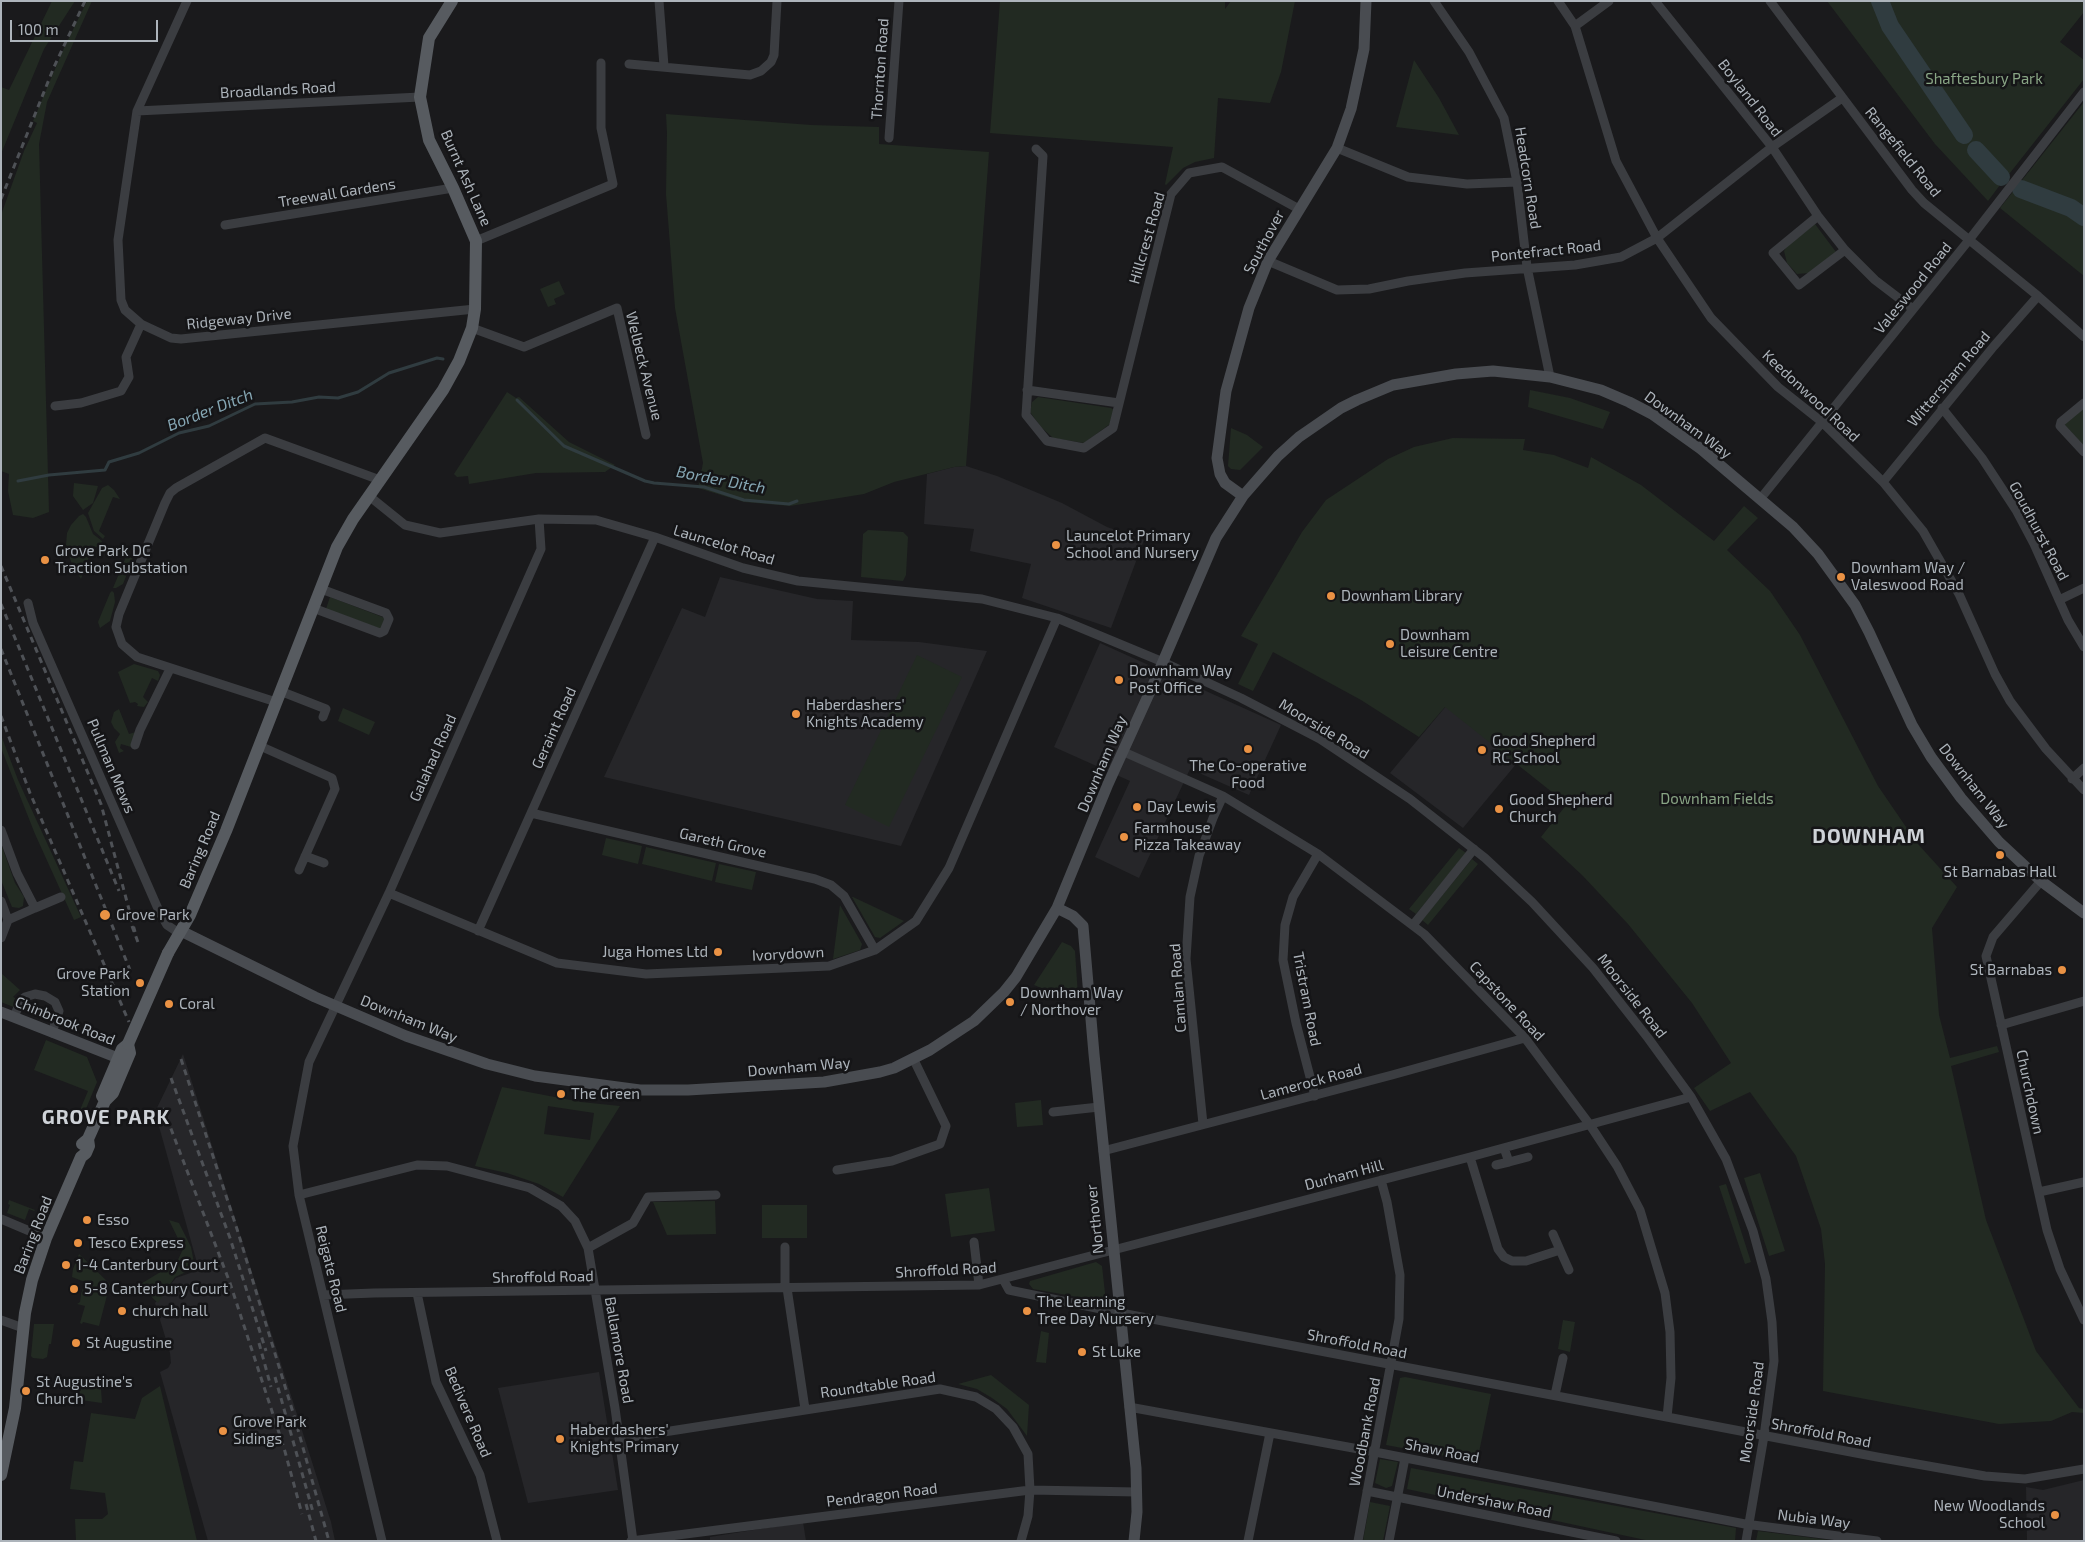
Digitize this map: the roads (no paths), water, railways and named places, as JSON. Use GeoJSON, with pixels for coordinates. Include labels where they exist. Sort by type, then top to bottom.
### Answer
{"type":"FeatureCollection","features":[{"type":"Feature","properties":{"kind":"main road","name":"Burnt Ash Lane"},"geometry":{"type":"LineString","coordinates":[[369,496],[443,390],[459,361],[472,328],[475,309],[476,241],[453,188],[429,140],[420,97],[429,38],[452,1]]}},
{"type":"Feature","properties":{"kind":"main road","name":"Baring Road"},"geometry":{"type":"LineString","coordinates":[[1,1475],[16,1398],[23,1328],[32,1280],[46,1238],[81,1157],[79,1151],[83,1142],[89,1143],[105,1101],[112,1094],[121,1064],[122,1049],[128,1044],[168,953],[208,875],[320,589],[341,541],[369,496]]}},
{"type":"Feature","properties":{"kind":"street","name":"Ridgeway Drive"},"geometry":{"type":"LineString","coordinates":[[187,1],[137,111],[118,240],[121,300],[125,310],[140,324],[170,338],[181,339],[475,309]]}},
{"type":"Feature","properties":{"kind":"street"},"geometry":{"type":"LineString","coordinates":[[659,1],[664,66]]}},
{"type":"Feature","properties":{"kind":"street"},"geometry":{"type":"LineString","coordinates":[[629,64],[750,75],[761,71],[771,62],[774,56],[777,1]]}},
{"type":"Feature","properties":{"kind":"street","name":"Thornton Road"},"geometry":{"type":"LineString","coordinates":[[889,138],[899,1]]}},
{"type":"Feature","properties":{"kind":"street","name":"Southover"},"geometry":{"type":"LineString","coordinates":[[1243,496],[1225,483],[1220,474],[1217,458],[1220,423],[1226,391],[1249,308],[1268,261],[1337,148],[1352,109],[1364,49],[1366,1]]}},
{"type":"Feature","properties":{"kind":"street","name":"Headcorn Road"},"geometry":{"type":"LineString","coordinates":[[1434,1],[1469,52],[1504,118],[1517,182],[1527,267],[1550,376]]}},
{"type":"Feature","properties":{"kind":"street","name":"Keedonwood Road"},"geometry":{"type":"LineString","coordinates":[[1558,1],[1575,26],[1616,160],[1657,238],[1711,318],[1778,387],[1822,422],[1883,482],[1923,532],[1945,568],[1995,674],[2010,701],[2046,749],[2084,790]]}},
{"type":"Feature","properties":{"kind":"street"},"geometry":{"type":"LineString","coordinates":[[1575,26],[1609,1]]}},
{"type":"Feature","properties":{"kind":"street","name":"Boyland Road"},"geometry":{"type":"LineString","coordinates":[[1656,1],[1772,147],[1818,216],[1845,250],[1875,280],[1913,310]]}},
{"type":"Feature","properties":{"kind":"street","name":"Rangefield Road"},"geometry":{"type":"LineString","coordinates":[[1770,1],[1912,190],[1937,214],[2038,296],[2084,337]]}},
{"type":"Feature","properties":{"kind":"street"},"geometry":{"type":"LineString","coordinates":[[476,241],[613,184],[601,128],[601,63]]}},
{"type":"Feature","properties":{"kind":"street","name":"Valeswood Road"},"geometry":{"type":"LineString","coordinates":[[1761,498],[1969,240],[2084,92]]}},
{"type":"Feature","properties":{"kind":"street","name":"Broadlands Road"},"geometry":{"type":"LineString","coordinates":[[137,111],[420,97]]}},
{"type":"Feature","properties":{"kind":"street","name":"Pontefract Road"},"geometry":{"type":"LineString","coordinates":[[1268,261],[1336,290],[1369,289],[1456,274],[1527,267],[1575,265],[1621,257],[1657,238],[1772,147],[1842,98]]}},
{"type":"Feature","properties":{"kind":"street"},"geometry":{"type":"LineString","coordinates":[[1337,148],[1408,177],[1467,184],[1517,182]]}},
{"type":"Feature","properties":{"kind":"street","name":"Hillcrest Road"},"geometry":{"type":"LineString","coordinates":[[1036,149],[1043,156],[1026,415],[1047,441],[1084,448],[1113,428],[1171,194],[1189,174],[1222,167],[1299,209]]}},
{"type":"Feature","properties":{"kind":"street","name":"Treewall Gardens"},"geometry":{"type":"LineString","coordinates":[[225,225],[453,188]]}},
{"type":"Feature","properties":{"kind":"street"},"geometry":{"type":"LineString","coordinates":[[1818,216],[1773,253],[1799,285],[1845,250]]}},
{"type":"Feature","properties":{"kind":"street","name":"Wittersham Road"},"geometry":{"type":"LineString","coordinates":[[1883,482],[1942,408],[2038,296]]}},
{"type":"Feature","properties":{"kind":"street","name":"Welbeck Avenue"},"geometry":{"type":"LineString","coordinates":[[472,328],[524,347],[617,308],[646,436]]}},
{"type":"Feature","properties":{"kind":"street"},"geometry":{"type":"LineString","coordinates":[[55,406],[81,403],[121,391],[129,377],[126,357],[140,324]]}},
{"type":"Feature","properties":{"kind":"street","name":"Downham Way"},"geometry":{"type":"LineString","coordinates":[[180,932],[315,997],[406,1036],[487,1064],[534,1076],[628,1088],[688,1090],[824,1082],[880,1072],[913,1058],[952,1036],[990,1008],[1016,977],[1057,908],[1108,784],[1124,752],[1216,538],[1243,496],[1278,456],[1299,437],[1341,408],[1393,385],[1477,371],[1522,372],[1550,376],[1601,390],[1630,402],[1652,414],[1701,449],[1793,526],[1818,554],[1855,605],[1912,725],[1931,757],[1960,798],[1998,842],[2040,880],[2084,913]]}},
{"type":"Feature","properties":{"kind":"street"},"geometry":{"type":"LineString","coordinates":[[1027,390],[1119,403]]}},
{"type":"Feature","properties":{"kind":"street"},"geometry":{"type":"LineString","coordinates":[[2084,403],[2061,422],[2060,426],[2084,452]]}},
{"type":"Feature","properties":{"kind":"street","name":"Goudhurst Road"},"geometry":{"type":"LineString","coordinates":[[1942,408],[1982,458],[2016,510],[2068,620],[2084,647]]}},
{"type":"Feature","properties":{"kind":"street"},"geometry":{"type":"LineString","coordinates":[[326,709],[170,669],[137,657],[122,644],[116,627],[130,587],[170,493],[265,438],[380,480]]}},
{"type":"Feature","properties":{"kind":"street","name":"Launcelot Road"},"geometry":{"type":"LineString","coordinates":[[369,496],[405,525],[440,534],[539,519],[596,520],[655,537],[743,568],[798,581],[982,599],[1057,618],[1163,662]]}},
{"type":"Feature","properties":{"kind":"street","name":"Galahad Road"},"geometry":{"type":"LineString","coordinates":[[336,1006],[389,892],[541,549],[539,519]]}},
{"type":"Feature","properties":{"kind":"street","name":"Geraint Road"},"geometry":{"type":"LineString","coordinates":[[478,931],[655,537]]}},
{"type":"Feature","properties":{"kind":"street"},"geometry":{"type":"LineString","coordinates":[[2059,600],[2084,588]]}},
{"type":"Feature","properties":{"kind":"street"},"geometry":{"type":"LineString","coordinates":[[314,608],[380,633],[384,631],[389,620],[386,613],[320,589]]}},
{"type":"Feature","properties":{"kind":"street","name":"Pullman Mews"},"geometry":{"type":"LineString","coordinates":[[28,602],[33,622],[159,911],[167,925],[180,932]]}},
{"type":"Feature","properties":{"kind":"street","name":"Ivorydown"},"geometry":{"type":"LineString","coordinates":[[389,892],[557,963],[646,974],[830,966],[875,950],[916,921],[949,868],[1057,618]]}},
{"type":"Feature","properties":{"kind":"street","name":"Moorside Road"},"geometry":{"type":"LineString","coordinates":[[1163,662],[1241,698],[1320,739],[1410,799],[1474,850],[1532,902],[1593,968],[1691,1097],[1726,1159],[1735,1180],[1753,1231],[1766,1279],[1774,1360],[1764,1436],[1746,1541]]}},
{"type":"Feature","properties":{"kind":"street"},"geometry":{"type":"LineString","coordinates":[[135,745],[140,730],[170,669]]}},
{"type":"Feature","properties":{"kind":"street"},"geometry":{"type":"LineString","coordinates":[[260,746],[336,778],[335,789],[299,870]]}},
{"type":"Feature","properties":{"kind":"street","name":"Capstone Road"},"geometry":{"type":"LineString","coordinates":[[1124,752],[1223,796],[1318,854],[1413,924],[1525,1038],[1590,1125],[1617,1166],[1640,1210],[1665,1293],[1670,1332],[1672,1378],[1667,1416]]}},
{"type":"Feature","properties":{"kind":"street"},"geometry":{"type":"LineString","coordinates":[[2072,779],[2084,768]]}},
{"type":"Feature","properties":{"kind":"street","name":"Camlan Road"},"geometry":{"type":"LineString","coordinates":[[1204,1124],[1186,959],[1190,897],[1200,856],[1223,796]]}},
{"type":"Feature","properties":{"kind":"street","name":"Gareth Grove"},"geometry":{"type":"LineString","coordinates":[[531,813],[816,879],[831,885],[844,896],[875,950]]}},
{"type":"Feature","properties":{"kind":"street"},"geometry":{"type":"LineString","coordinates":[[1,830],[17,873],[35,908]]}},
{"type":"Feature","properties":{"kind":"street"},"geometry":{"type":"LineString","coordinates":[[1413,924],[1474,850]]}},
{"type":"Feature","properties":{"kind":"street","name":"Tristram Road"},"geometry":{"type":"LineString","coordinates":[[1316,1096],[1296,1024],[1283,960],[1285,925],[1293,897],[1318,854]]}},
{"type":"Feature","properties":{"kind":"street"},"geometry":{"type":"LineString","coordinates":[[305,856],[324,863]]}},
{"type":"Feature","properties":{"kind":"street","name":"Churchdown"},"geometry":{"type":"LineString","coordinates":[[2040,880],[1993,937],[1987,949],[1987,964],[2047,1230],[2060,1269],[2084,1320]]}},
{"type":"Feature","properties":{"kind":"street"},"geometry":{"type":"LineString","coordinates":[[8,920],[61,897]]}},
{"type":"Feature","properties":{"kind":"street"},"geometry":{"type":"LineString","coordinates":[[1,901],[8,920],[1,938]]}},
{"type":"Feature","properties":{"kind":"street","name":"Northover"},"geometry":{"type":"LineString","coordinates":[[1057,908],[1073,916],[1083,926],[1103,1150],[1136,1468],[1134,1541]]}},
{"type":"Feature","properties":{"kind":"street"},"geometry":{"type":"LineString","coordinates":[[14,1017],[21,1000],[25,997],[34,994],[45,996],[55,1002],[58,1011],[52,1033]]}},
{"type":"Feature","properties":{"kind":"street"},"geometry":{"type":"LineString","coordinates":[[2001,1025],[2084,1001]]}},
{"type":"Feature","properties":{"kind":"street","name":"Reigate Road"},"geometry":{"type":"LineString","coordinates":[[336,1006],[309,1062],[293,1146],[299,1195],[382,1541]]}},
{"type":"Feature","properties":{"kind":"street","name":"Chinbrook Road"},"geometry":{"type":"LineString","coordinates":[[1,1012],[121,1064]]}},
{"type":"Feature","properties":{"kind":"street","name":"Lamerock Road"},"geometry":{"type":"LineString","coordinates":[[1103,1150],[1316,1096],[1525,1038]]}},
{"type":"Feature","properties":{"kind":"street"},"geometry":{"type":"LineString","coordinates":[[837,1170],[892,1161],[940,1144],[946,1126],[913,1058]]}},
{"type":"Feature","properties":{"kind":"street","name":"Durham Hill"},"geometry":{"type":"LineString","coordinates":[[1003,1279],[1691,1097]]}},
{"type":"Feature","properties":{"kind":"street"},"geometry":{"type":"LineString","coordinates":[[1053,1112],[1099,1107]]}},
{"type":"Feature","properties":{"kind":"street"},"geometry":{"type":"LineString","coordinates":[[1504,1148],[1509,1162]]}},
{"type":"Feature","properties":{"kind":"street"},"geometry":{"type":"LineString","coordinates":[[1470,1157],[1498,1248],[1504,1257],[1512,1261],[1526,1260],[1560,1250]]}},
{"type":"Feature","properties":{"kind":"street"},"geometry":{"type":"LineString","coordinates":[[1496,1165],[1528,1157]]}},
{"type":"Feature","properties":{"kind":"street","name":"Ballamore Road"},"geometry":{"type":"LineString","coordinates":[[299,1195],[417,1165],[447,1166],[508,1180],[547,1196],[561,1206],[575,1221],[588,1248],[619,1439],[632,1541]]}},
{"type":"Feature","properties":{"kind":"street","name":"Woodbank Road"},"geometry":{"type":"LineString","coordinates":[[1358,1541],[1400,1319],[1400,1275],[1387,1202],[1381,1180]]}},
{"type":"Feature","properties":{"kind":"street"},"geometry":{"type":"LineString","coordinates":[[2039,1192],[2084,1182]]}},
{"type":"Feature","properties":{"kind":"street"},"geometry":{"type":"LineString","coordinates":[[588,1248],[633,1223],[648,1197],[716,1195]]}},
{"type":"Feature","properties":{"kind":"street"},"geometry":{"type":"LineString","coordinates":[[1,1219],[46,1238]]}},
{"type":"Feature","properties":{"kind":"street"},"geometry":{"type":"LineString","coordinates":[[1552,1234],[1569,1270]]}},
{"type":"Feature","properties":{"kind":"street"},"geometry":{"type":"LineString","coordinates":[[974,1242],[979,1285]]}},
{"type":"Feature","properties":{"kind":"street"},"geometry":{"type":"LineString","coordinates":[[785,1247],[786,1288],[805,1409]]}},
{"type":"Feature","properties":{"kind":"street","name":"Shroffold Road"},"geometry":{"type":"LineString","coordinates":[[324,1295],[979,1285],[1003,1279],[1009,1290],[1764,1436],[1985,1476],[2025,1479],[2084,1469]]}},
{"type":"Feature","properties":{"kind":"street","name":"Bedivere Road"},"geometry":{"type":"LineString","coordinates":[[416,1293],[436,1382],[480,1475],[497,1541]]}},
{"type":"Feature","properties":{"kind":"street"},"geometry":{"type":"LineString","coordinates":[[1,1320],[23,1328]]}},
{"type":"Feature","properties":{"kind":"street"},"geometry":{"type":"LineString","coordinates":[[1555,1395],[1563,1358]]}},
{"type":"Feature","properties":{"kind":"street","name":"Roundtable Road"},"geometry":{"type":"LineString","coordinates":[[619,1439],[940,1389],[976,1397],[996,1409],[1013,1427],[1028,1454],[1030,1490],[1028,1516],[1021,1541]]}},
{"type":"Feature","properties":{"kind":"street","name":"Shaw Road"},"geometry":{"type":"LineString","coordinates":[[1129,1407],[1749,1524]]}},
{"type":"Feature","properties":{"kind":"street"},"geometry":{"type":"LineString","coordinates":[[1248,1541],[1270,1433]]}},
{"type":"Feature","properties":{"kind":"street"},"geometry":{"type":"LineString","coordinates":[[1389,1541],[1405,1458]]}},
{"type":"Feature","properties":{"kind":"street","name":"Pendragon Road"},"geometry":{"type":"LineString","coordinates":[[632,1541],[1030,1490],[1136,1492]]}},
{"type":"Feature","properties":{"kind":"street","name":"Undershaw Road"},"geometry":{"type":"LineString","coordinates":[[1367,1491],[1616,1541]]}},
{"type":"Feature","properties":{"kind":"street","name":"Nubia Way"},"geometry":{"type":"LineString","coordinates":[[1749,1524],[1877,1541]]}},
{"type":"Feature","properties":{"kind":"waterway"},"geometry":{"type":"LineString","coordinates":[[1880,1],[1890,26],[1964,135]]}},
{"type":"Feature","properties":{"kind":"waterway"},"geometry":{"type":"LineString","coordinates":[[1976,150],[2001,177]]}},
{"type":"Feature","properties":{"kind":"waterway"},"geometry":{"type":"LineString","coordinates":[[2021,189],[2071,208],[2084,217]]}},
{"type":"Feature","properties":{"kind":"waterway","name":"Border Ditch"},"geometry":{"type":"LineString","coordinates":[[18,481],[49,475],[105,470],[109,462],[139,453],[179,433],[209,426],[255,404],[292,402],[319,397],[338,398],[358,392],[389,373],[437,358],[443,359]]}},
{"type":"Feature","properties":{"kind":"waterway","name":"Border Ditch"},"geometry":{"type":"LineString","coordinates":[[517,400],[564,446],[645,481],[704,487],[744,500],[789,504],[797,501]]}},
{"type":"Feature","properties":{"kind":"railway"},"geometry":{"type":"LineString","coordinates":[[1,199],[54,67],[85,1]]}},
{"type":"Feature","properties":{"kind":"railway"},"geometry":{"type":"LineString","coordinates":[[1,566],[101,804],[135,932]]}},
{"type":"Feature","properties":{"kind":"railway"},"geometry":{"type":"LineString","coordinates":[[1,604],[119,891]]}},
{"type":"Feature","properties":{"kind":"railway"},"geometry":{"type":"LineString","coordinates":[[1,649],[130,970]]}},
{"type":"Feature","properties":{"kind":"railway"},"geometry":{"type":"LineString","coordinates":[[1,716],[30,793],[129,1022]]}},
{"type":"Feature","properties":{"kind":"railway"},"geometry":{"type":"LineString","coordinates":[[132,926],[139,945]]}},
{"type":"Feature","properties":{"kind":"railway"},"geometry":{"type":"LineString","coordinates":[[181,1059],[237,1229],[295,1419],[329,1541]]}},
{"type":"Feature","properties":{"kind":"railway"},"geometry":{"type":"LineString","coordinates":[[171,1078],[230,1238],[266,1351]]}},
{"type":"Feature","properties":{"kind":"railway"},"geometry":{"type":"LineString","coordinates":[[163,1108],[230,1283],[284,1448],[302,1514]]}},
{"type":"Feature","properties":{"kind":"railway"},"geometry":{"type":"LineString","coordinates":[[259,1343],[271,1387]]}},
{"type":"Feature","properties":{"kind":"railway"},"geometry":{"type":"LineString","coordinates":[[275,1377],[313,1512]]}},
{"type":"Feature","properties":{"kind":"railway"},"geometry":{"type":"LineString","coordinates":[[306,1504],[316,1541]]}},
{"type":"Feature","properties":{"kind":"place","name":"Launcelot Primary School and Nursery"},"geometry":{"type":"Point","coordinates":[1056,545]}},
{"type":"Feature","properties":{"kind":"place","name":"Grove Park DC Traction Substation"},"geometry":{"type":"Point","coordinates":[45,560]}},
{"type":"Feature","properties":{"kind":"place","name":"Downham Way / Valeswood Road"},"geometry":{"type":"Point","coordinates":[1841,577]}},
{"type":"Feature","properties":{"kind":"place","name":"Downham Library"},"geometry":{"type":"Point","coordinates":[1331,596]}},
{"type":"Feature","properties":{"kind":"place","name":"Downham Leisure Centre"},"geometry":{"type":"Point","coordinates":[1390,644]}},
{"type":"Feature","properties":{"kind":"place","name":"Downham Way Post Office"},"geometry":{"type":"Point","coordinates":[1119,680]}},
{"type":"Feature","properties":{"kind":"place","name":"Haberdashers' Knights Academy"},"geometry":{"type":"Point","coordinates":[796,714]}},
{"type":"Feature","properties":{"kind":"place","name":"The Co-operative Food"},"geometry":{"type":"Point","coordinates":[1248,749]}},
{"type":"Feature","properties":{"kind":"place","name":"Good Shepherd RC School"},"geometry":{"type":"Point","coordinates":[1482,750]}},
{"type":"Feature","properties":{"kind":"place","name":"Day Lewis"},"geometry":{"type":"Point","coordinates":[1137,807]}},
{"type":"Feature","properties":{"kind":"place","name":"Good Shepherd Church"},"geometry":{"type":"Point","coordinates":[1499,809]}},
{"type":"Feature","properties":{"kind":"place","name":"Farmhouse Pizza Takeaway"},"geometry":{"type":"Point","coordinates":[1124,837]}},
{"type":"Feature","properties":{"kind":"place","name":"St Barnabas Hall"},"geometry":{"type":"Point","coordinates":[2000,855]}},
{"type":"Feature","properties":{"kind":"place","name":"Grove Park"},"geometry":{"type":"Point","coordinates":[105,915]}},
{"type":"Feature","properties":{"kind":"place","name":"Juga Homes Ltd"},"geometry":{"type":"Point","coordinates":[718,952]}},
{"type":"Feature","properties":{"kind":"place","name":"St Barnabas"},"geometry":{"type":"Point","coordinates":[2062,970]}},
{"type":"Feature","properties":{"kind":"place","name":"Grove Park Station"},"geometry":{"type":"Point","coordinates":[140,983]}},
{"type":"Feature","properties":{"kind":"place","name":"Downham Way / Northover"},"geometry":{"type":"Point","coordinates":[1010,1002]}},
{"type":"Feature","properties":{"kind":"place","name":"Coral"},"geometry":{"type":"Point","coordinates":[169,1004]}},
{"type":"Feature","properties":{"kind":"place","name":"The Green"},"geometry":{"type":"Point","coordinates":[561,1094]}},
{"type":"Feature","properties":{"kind":"place","name":"Esso"},"geometry":{"type":"Point","coordinates":[87,1220]}},
{"type":"Feature","properties":{"kind":"place","name":"Tesco Express"},"geometry":{"type":"Point","coordinates":[78,1243]}},
{"type":"Feature","properties":{"kind":"place","name":"1-4 Canterbury Court"},"geometry":{"type":"Point","coordinates":[66,1265]}},
{"type":"Feature","properties":{"kind":"place","name":"5-8 Canterbury Court"},"geometry":{"type":"Point","coordinates":[74,1289]}},
{"type":"Feature","properties":{"kind":"place","name":"church hall"},"geometry":{"type":"Point","coordinates":[122,1311]}},
{"type":"Feature","properties":{"kind":"place","name":"The Learning Tree Day Nursery"},"geometry":{"type":"Point","coordinates":[1027,1311]}},
{"type":"Feature","properties":{"kind":"place","name":"St Augustine"},"geometry":{"type":"Point","coordinates":[76,1343]}},
{"type":"Feature","properties":{"kind":"place","name":"St Luke"},"geometry":{"type":"Point","coordinates":[1082,1352]}},
{"type":"Feature","properties":{"kind":"place","name":"St Augustine's Church"},"geometry":{"type":"Point","coordinates":[26,1391]}},
{"type":"Feature","properties":{"kind":"place","name":"Grove Park Sidings"},"geometry":{"type":"Point","coordinates":[223,1431]}},
{"type":"Feature","properties":{"kind":"place","name":"Haberdashers' Knights Primary"},"geometry":{"type":"Point","coordinates":[560,1439]}},
{"type":"Feature","properties":{"kind":"place","name":"New Woodlands School"},"geometry":{"type":"Point","coordinates":[2055,1515]}},
{"type":"Feature","properties":{"kind":"district","name":"DOWNHAM"},"geometry":{"type":"Point","coordinates":[1869,836]}},
{"type":"Feature","properties":{"kind":"district","name":"GROVE PARK"},"geometry":{"type":"Point","coordinates":[106,1117]}},
{"type":"Feature","properties":{"kind":"park label","name":"Shaftesbury Park"},"geometry":{"type":"Point","coordinates":[1984,79]}},
{"type":"Feature","properties":{"kind":"park label","name":"Downham Fields"},"geometry":{"type":"Point","coordinates":[1717,799]}}]}
